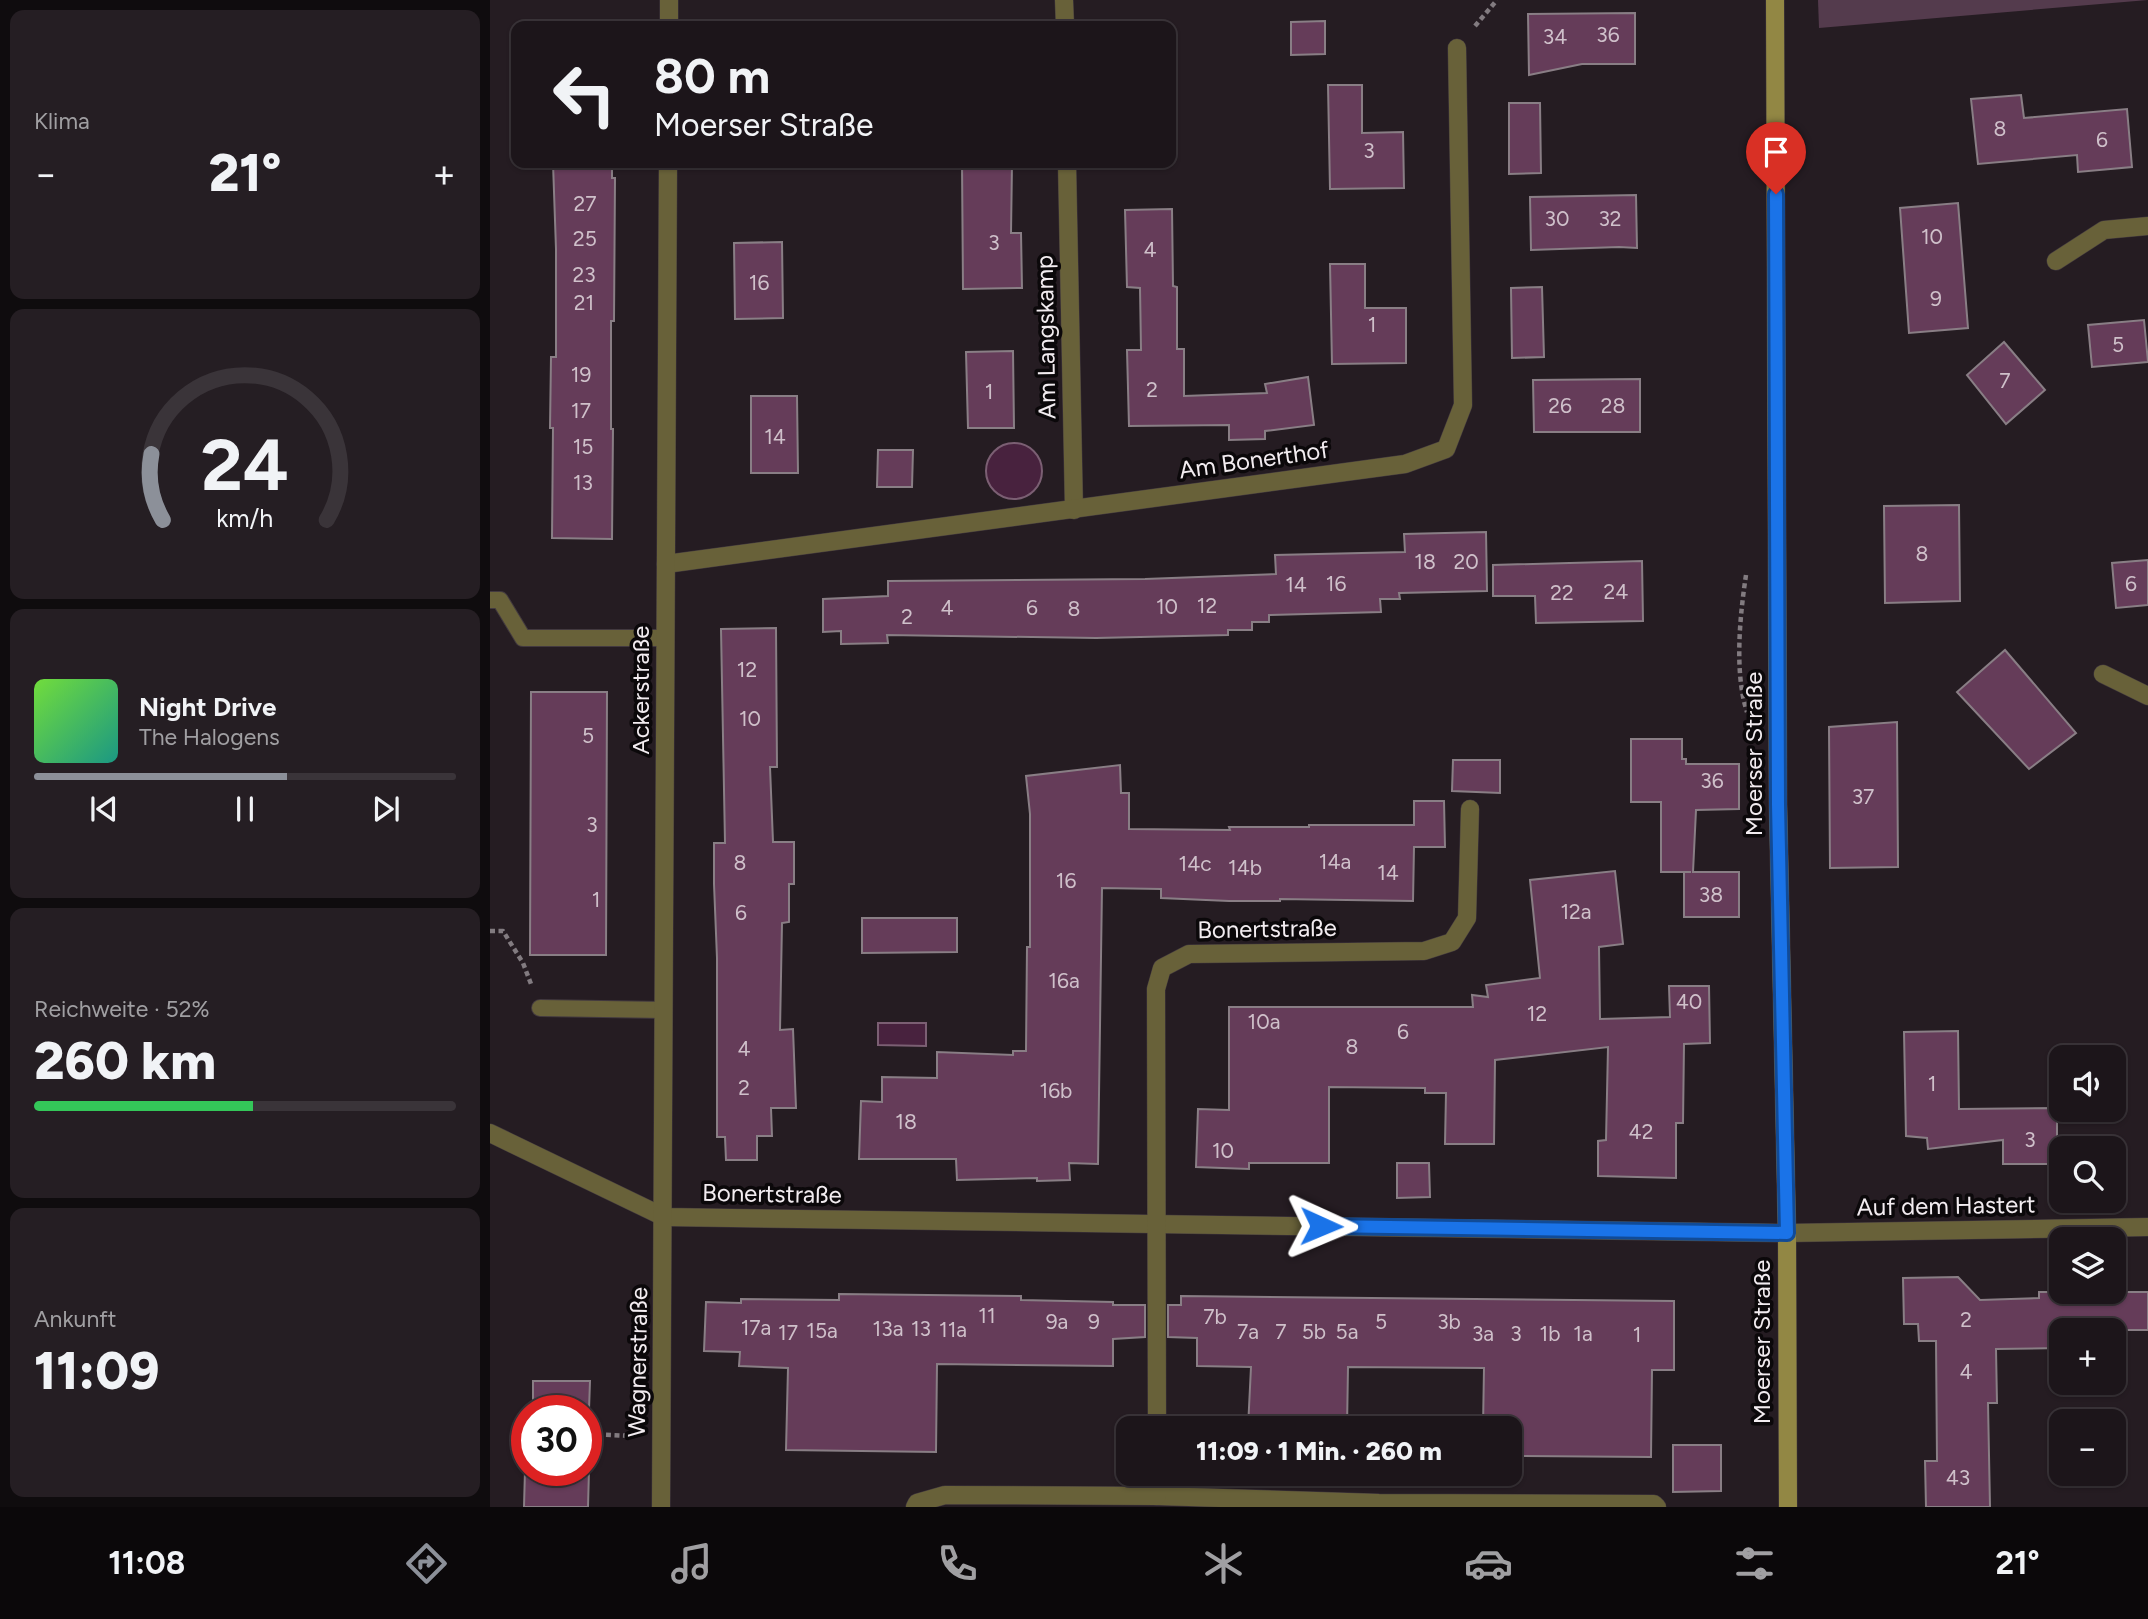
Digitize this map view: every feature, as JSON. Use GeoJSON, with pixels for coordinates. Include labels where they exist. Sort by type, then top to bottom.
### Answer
{"type":"FeatureCollection","features":[{"type":"Feature","properties":{"kind":"main road","name":"Moerser Straße"},"geometry":{"type":"LineString","coordinates":[[1775,0],[1778,804],[1787,1233],[1788,1507]]}},
{"type":"Feature","properties":{"kind":"street"},"geometry":{"type":"LineString","coordinates":[[669,0],[669,21]]}},
{"type":"Feature","properties":{"kind":"street"},"geometry":{"type":"LineString","coordinates":[[1064,0],[1065,21]]}},
{"type":"Feature","properties":{"kind":"street","name":"Am Bonerthof"},"geometry":{"type":"LineString","coordinates":[[666,564],[1405,464],[1446,449],[1463,405],[1457,48]]}},
{"type":"Feature","properties":{"kind":"street","name":"Ackerstraße"},"geometry":{"type":"LineString","coordinates":[[664,1217],[668,168]]}},
{"type":"Feature","properties":{"kind":"street","name":"Am Langskamp"},"geometry":{"type":"LineString","coordinates":[[1067,168],[1074,510]]}},
{"type":"Feature","properties":{"kind":"street"},"geometry":{"type":"LineString","coordinates":[[2056,261],[2104,230],[2148,226]]}},
{"type":"Feature","properties":{"kind":"street"},"geometry":{"type":"LineString","coordinates":[[2103,674],[2148,696]]}},
{"type":"Feature","properties":{"kind":"street","name":"Bonertstraße"},"geometry":{"type":"LineString","coordinates":[[1156,1224],[1156,989],[1162,968],[1189,954],[1424,951],[1452,943],[1467,918],[1470,809]]}},
{"type":"Feature","properties":{"kind":"street","name":"Bonertstraße"},"geometry":{"type":"LineString","coordinates":[[490,1133],[664,1217],[1787,1233]]}},
{"type":"Feature","properties":{"kind":"street","name":"Wagnerstraße"},"geometry":{"type":"LineString","coordinates":[[660,1507],[664,1217]]}},
{"type":"Feature","properties":{"kind":"street"},"geometry":{"type":"LineString","coordinates":[[1156,1224],[1157,1416]]}},
{"type":"Feature","properties":{"kind":"street","name":"Auf dem Hastert"},"geometry":{"type":"LineString","coordinates":[[1787,1233],[2148,1227]]}},
{"type":"Feature","properties":{"kind":"street"},"geometry":{"type":"LineString","coordinates":[[1157,1486],[1157,1496]]}},
{"type":"Feature","properties":{"kind":"street"},"geometry":{"type":"LineString","coordinates":[[915,1507],[917,1503],[945,1495],[1157,1496],[1379,1505],[1654,1504],[1657,1507]]}},
{"type":"Feature","properties":{"kind":"lane"},"geometry":{"type":"LineString","coordinates":[[490,600],[500,600],[523,638],[666,638]]}},
{"type":"Feature","properties":{"kind":"lane"},"geometry":{"type":"LineString","coordinates":[[540,1008],[664,1010]]}},
{"type":"Feature","properties":{"kind":"path"},"geometry":{"type":"LineString","coordinates":[[490,931],[503,931],[523,963],[540,1008]]}},
{"type":"Feature","properties":{"kind":"path"},"geometry":{"type":"LineString","coordinates":[[602,1435],[661,1438]]}},
{"type":"Feature","properties":{"kind":"shaded area"},"geometry":{"type":"Polygon","coordinates":[[[1818,0],[2148,0],[1819,28],[1818,0]]]}},
{"type":"Feature","properties":{"kind":"shaded area"},"geometry":{"type":"Polygon","coordinates":[[[1008,443],[1020,443],[1030,447],[1038,455],[1042,471],[1038,487],[1030,495],[1020,499],[1008,499],[998,495],[990,487],[986,477],[986,465],[990,455],[998,447],[1008,443]]]}},
{"type":"Feature","properties":{"kind":"shaded area"},"geometry":{"type":"Polygon","coordinates":[[[878,1023],[926,1023],[926,1046],[878,1045],[878,1023]]]}},
{"type":"Feature","properties":{"kind":"building"},"geometry":{"type":"Polygon","coordinates":[[[1635,13],[1635,64],[1582,64],[1529,75],[1528,14],[1635,13]]]}},
{"type":"Feature","properties":{"kind":"building"},"geometry":{"type":"Polygon","coordinates":[[[1325,21],[1325,54],[1291,55],[1291,22],[1325,21]]]}},
{"type":"Feature","properties":{"kind":"building"},"geometry":{"type":"Polygon","coordinates":[[[1328,85],[1362,85],[1362,133],[1403,132],[1404,188],[1330,189],[1328,85]]]}},
{"type":"Feature","properties":{"kind":"building"},"geometry":{"type":"Polygon","coordinates":[[[2021,95],[2024,118],[2127,109],[2132,167],[2078,172],[2077,155],[1978,164],[1971,99],[2021,95]]]}},
{"type":"Feature","properties":{"kind":"building"},"geometry":{"type":"Polygon","coordinates":[[[1509,103],[1540,103],[1541,173],[1509,174],[1509,103]]]}},
{"type":"Feature","properties":{"kind":"building"},"geometry":{"type":"Polygon","coordinates":[[[553,168],[612,168],[612,178],[615,178],[614,321],[611,321],[612,539],[552,538],[553,428],[550,428],[551,357],[556,357],[553,168]]]}},
{"type":"Feature","properties":{"kind":"building"},"geometry":{"type":"Polygon","coordinates":[[[962,168],[1012,168],[1011,233],[1021,233],[1022,288],[963,289],[962,168]]]}},
{"type":"Feature","properties":{"kind":"building"},"geometry":{"type":"Polygon","coordinates":[[[1636,195],[1637,248],[1531,250],[1530,197],[1636,195]]]}},
{"type":"Feature","properties":{"kind":"building"},"geometry":{"type":"Polygon","coordinates":[[[1958,203],[1968,328],[1909,333],[1900,208],[1958,203]]]}},
{"type":"Feature","properties":{"kind":"building"},"geometry":{"type":"Polygon","coordinates":[[[1172,209],[1173,286],[1177,287],[1177,349],[1184,349],[1184,396],[1267,393],[1265,384],[1308,377],[1314,425],[1265,431],[1265,439],[1229,440],[1229,425],[1129,426],[1127,350],[1141,350],[1140,288],[1127,287],[1125,210],[1172,209]]]}},
{"type":"Feature","properties":{"kind":"building"},"geometry":{"type":"Polygon","coordinates":[[[782,242],[783,318],[735,319],[734,243],[782,242]]]}},
{"type":"Feature","properties":{"kind":"building"},"geometry":{"type":"Polygon","coordinates":[[[1330,264],[1365,264],[1365,308],[1406,308],[1406,363],[1332,364],[1330,264]]]}},
{"type":"Feature","properties":{"kind":"building"},"geometry":{"type":"Polygon","coordinates":[[[1542,287],[1544,357],[1512,358],[1511,288],[1542,287]]]}},
{"type":"Feature","properties":{"kind":"building"},"geometry":{"type":"Polygon","coordinates":[[[2144,320],[2148,362],[2092,367],[2088,325],[2144,320]]]}},
{"type":"Feature","properties":{"kind":"building"},"geometry":{"type":"Polygon","coordinates":[[[2004,342],[2045,390],[2006,424],[1967,375],[2004,342]]]}},
{"type":"Feature","properties":{"kind":"building"},"geometry":{"type":"Polygon","coordinates":[[[1013,351],[1014,428],[968,428],[966,352],[1013,351]]]}},
{"type":"Feature","properties":{"kind":"building"},"geometry":{"type":"Polygon","coordinates":[[[1640,379],[1640,432],[1534,432],[1533,380],[1640,379]]]}},
{"type":"Feature","properties":{"kind":"building"},"geometry":{"type":"Polygon","coordinates":[[[751,396],[797,396],[798,473],[751,473],[751,396]]]}},
{"type":"Feature","properties":{"kind":"building"},"geometry":{"type":"Polygon","coordinates":[[[878,450],[913,450],[912,487],[877,487],[878,450]]]}},
{"type":"Feature","properties":{"kind":"building"},"geometry":{"type":"Polygon","coordinates":[[[1959,505],[1960,601],[1885,603],[1884,506],[1959,505]]]}},
{"type":"Feature","properties":{"kind":"building"},"geometry":{"type":"Polygon","coordinates":[[[1486,532],[1487,591],[1399,593],[1400,599],[1380,599],[1381,612],[1269,615],[1269,622],[1252,622],[1252,630],[1228,630],[1228,635],[1096,638],[887,635],[888,643],[841,644],[841,631],[823,632],[823,599],[888,596],[888,581],[1145,579],[1276,574],[1275,555],[1405,552],[1404,534],[1486,532]]]}},
{"type":"Feature","properties":{"kind":"building"},"geometry":{"type":"Polygon","coordinates":[[[2148,560],[2148,605],[2116,608],[2112,563],[2148,560]]]}},
{"type":"Feature","properties":{"kind":"building"},"geometry":{"type":"Polygon","coordinates":[[[1642,561],[1643,621],[1536,623],[1535,596],[1493,596],[1493,565],[1642,561]]]}},
{"type":"Feature","properties":{"kind":"building"},"geometry":{"type":"Polygon","coordinates":[[[776,628],[777,767],[770,767],[773,842],[794,842],[794,884],[789,884],[789,922],[782,923],[780,1030],[793,1029],[796,1108],[771,1108],[772,1136],[757,1136],[757,1160],[726,1160],[725,1137],[717,1137],[717,958],[714,884],[714,843],[725,843],[721,629],[776,628]]]}},
{"type":"Feature","properties":{"kind":"building"},"geometry":{"type":"Polygon","coordinates":[[[2005,650],[2076,733],[2029,769],[1957,692],[2005,650]]]}},
{"type":"Feature","properties":{"kind":"building"},"geometry":{"type":"Polygon","coordinates":[[[531,692],[607,692],[606,955],[530,955],[531,692]]]}},
{"type":"Feature","properties":{"kind":"building"},"geometry":{"type":"Polygon","coordinates":[[[1897,722],[1898,867],[1830,868],[1829,727],[1897,722]]]}},
{"type":"Feature","properties":{"kind":"building"},"geometry":{"type":"Polygon","coordinates":[[[1631,739],[1682,739],[1682,759],[1686,759],[1686,764],[1739,764],[1739,809],[1696,810],[1693,872],[1739,872],[1739,917],[1684,917],[1684,872],[1661,872],[1661,802],[1631,802],[1631,739]]]}},
{"type":"Feature","properties":{"kind":"building"},"geometry":{"type":"Polygon","coordinates":[[[1453,760],[1500,760],[1500,793],[1452,791],[1453,760]]]}},
{"type":"Feature","properties":{"kind":"building"},"geometry":{"type":"Polygon","coordinates":[[[1120,765],[1121,793],[1129,793],[1129,829],[1230,830],[1229,827],[1414,825],[1414,801],[1444,801],[1445,847],[1414,847],[1413,901],[1229,901],[1161,898],[1161,889],[1102,888],[1098,1164],[1069,1163],[1070,1180],[957,1180],[956,1159],[859,1159],[861,1101],[882,1102],[882,1077],[937,1078],[937,1052],[1013,1055],[1013,1051],[1026,1051],[1027,947],[1030,947],[1030,814],[1026,776],[1120,765]]]}},
{"type":"Feature","properties":{"kind":"building"},"geometry":{"type":"Polygon","coordinates":[[[1615,871],[1623,944],[1599,947],[1600,1019],[1670,1017],[1669,986],[1709,986],[1710,1043],[1684,1044],[1683,1123],[1676,1123],[1676,1178],[1598,1176],[1598,1141],[1606,1140],[1608,1047],[1495,1060],[1494,1144],[1445,1144],[1446,1093],[1425,1093],[1425,1088],[1329,1087],[1329,1163],[1249,1163],[1249,1169],[1196,1167],[1198,1109],[1229,1110],[1229,1007],[1473,1007],[1472,995],[1488,997],[1486,985],[1540,978],[1530,880],[1615,871]]]}},
{"type":"Feature","properties":{"kind":"building"},"geometry":{"type":"Polygon","coordinates":[[[862,918],[957,918],[957,952],[862,953],[862,918]]]}},
{"type":"Feature","properties":{"kind":"building"},"geometry":{"type":"Polygon","coordinates":[[[1958,1031],[1959,1109],[2049,1108],[2049,1122],[2057,1122],[2057,1136],[2049,1136],[2049,1164],[2003,1164],[2003,1140],[1928,1149],[1927,1138],[1906,1136],[1904,1032],[1958,1031]]]}},
{"type":"Feature","properties":{"kind":"building"},"geometry":{"type":"Polygon","coordinates":[[[1397,1163],[1429,1163],[1430,1197],[1397,1198],[1397,1163]]]}},
{"type":"Feature","properties":{"kind":"building"},"geometry":{"type":"Polygon","coordinates":[[[1958,1277],[1980,1300],[2039,1298],[2039,1292],[2049,1292],[2049,1304],[2126,1304],[2126,1292],[2148,1292],[2148,1330],[2126,1330],[2126,1318],[2049,1318],[2049,1348],[1996,1349],[1997,1403],[1988,1403],[1990,1507],[1926,1507],[1925,1461],[1937,1461],[1936,1341],[1919,1341],[1918,1324],[1904,1324],[1903,1278],[1958,1277]]]}},
{"type":"Feature","properties":{"kind":"building"},"geometry":{"type":"Polygon","coordinates":[[[839,1294],[1021,1296],[1021,1300],[1145,1305],[1145,1337],[1113,1339],[1113,1366],[937,1364],[936,1452],[786,1450],[788,1368],[739,1366],[740,1352],[704,1351],[706,1302],[741,1303],[741,1299],[839,1300],[839,1294]]]}},
{"type":"Feature","properties":{"kind":"building"},"geometry":{"type":"Polygon","coordinates":[[[1181,1296],[1674,1301],[1674,1370],[1652,1370],[1651,1457],[1522,1456],[1522,1416],[1483,1416],[1484,1368],[1348,1367],[1347,1416],[1249,1416],[1251,1367],[1197,1366],[1197,1338],[1168,1337],[1168,1305],[1181,1305],[1181,1296]]]}},
{"type":"Feature","properties":{"kind":"building"},"geometry":{"type":"Polygon","coordinates":[[[533,1381],[590,1381],[590,1395],[533,1395],[533,1381]]]}},
{"type":"Feature","properties":{"kind":"building"},"geometry":{"type":"Polygon","coordinates":[[[1673,1445],[1721,1445],[1721,1491],[1673,1492],[1673,1445]]]}},
{"type":"Feature","properties":{"kind":"building"},"geometry":{"type":"Polygon","coordinates":[[[525,1486],[589,1486],[588,1507],[524,1507],[525,1486]]]}},
{"type":"Feature","properties":{"kind":"route"},"geometry":{"type":"LineString","coordinates":[[1321,1226],[1787,1233],[1778,804],[1776,194]]}}]}
